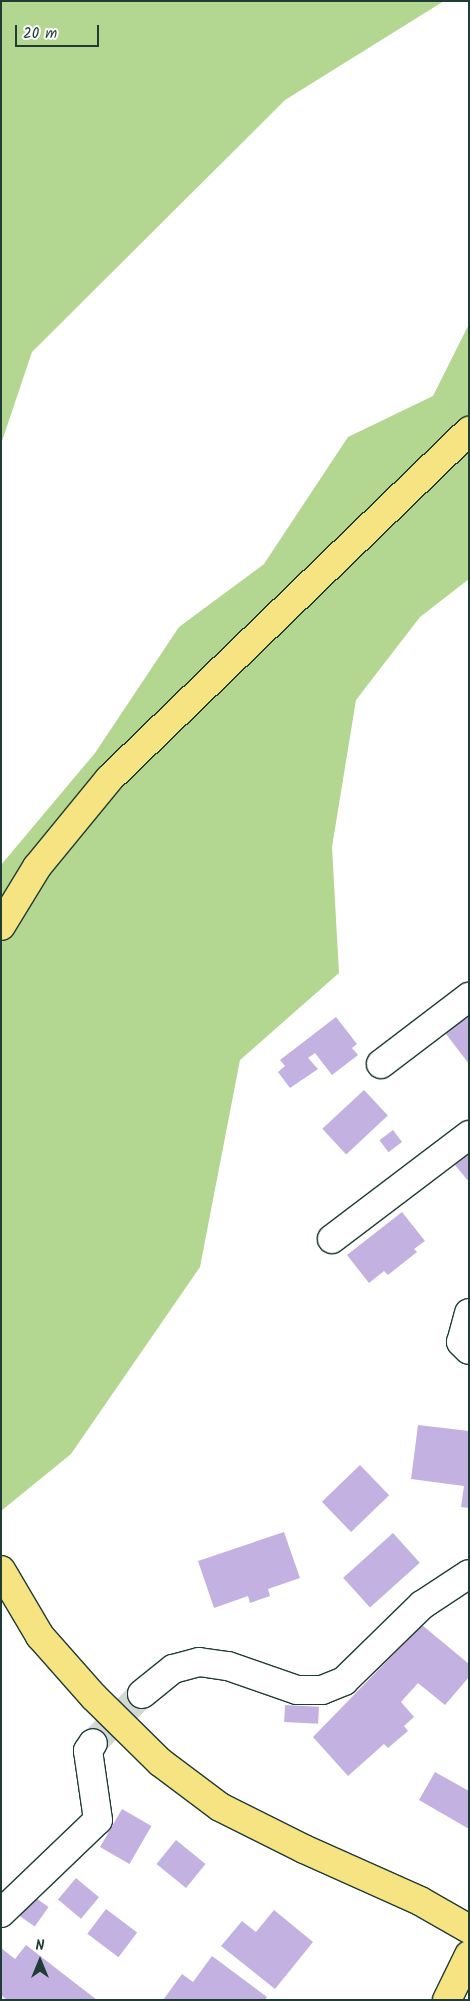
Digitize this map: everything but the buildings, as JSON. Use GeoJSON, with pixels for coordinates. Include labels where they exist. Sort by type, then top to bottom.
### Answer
{"type":"FeatureCollection","features":[{"type":"Feature","properties":{"kind":"highway"},"geometry":{"type":"LineString","coordinates":[[1,926],[37,867],[109,779],[469,431]]}},
{"type":"Feature","properties":{"kind":"highway"},"geometry":{"type":"LineString","coordinates":[[1,1570],[40,1636],[94,1698],[160,1762],[220,1807],[304,1849],[420,1902],[469,1929]]}},
{"type":"Feature","properties":{"kind":"highway"},"geometry":{"type":"LineString","coordinates":[[447,2000],[469,1955]]}},
{"type":"Feature","properties":{"kind":"street"},"geometry":{"type":"LineString","coordinates":[[381,1064],[469,996]]}},
{"type":"Feature","properties":{"kind":"street"},"geometry":{"type":"LineString","coordinates":[[332,1239],[469,1135]]}},
{"type":"Feature","properties":{"kind":"street"},"geometry":{"type":"LineString","coordinates":[[469,1312],[461,1342],[469,1350]]}},
{"type":"Feature","properties":{"kind":"street"},"geometry":{"type":"LineString","coordinates":[[142,1694],[173,1669],[199,1662],[228,1666],[297,1690],[322,1690],[344,1681],[422,1605],[469,1574]]}},
{"type":"Feature","properties":{"kind":"street"},"geometry":{"type":"LineString","coordinates":[[1,1913],[98,1820],[88,1751],[93,1743]]}},
{"type":"Feature","properties":{"kind":"green space"},"geometry":{"type":"Polygon","coordinates":[[[1,1],[444,1],[285,100],[32,352],[1,444],[1,1]]]}},
{"type":"Feature","properties":{"kind":"green space"},"geometry":{"type":"Polygon","coordinates":[[[469,324],[469,579],[420,617],[356,700],[332,847],[339,973],[240,1060],[200,1267],[71,1454],[1,1511],[1,865],[95,753],[179,627],[264,564],[348,437],[433,396],[469,324]]]}},
{"type":"Feature","properties":{"kind":"tunnel"},"geometry":{"type":"LineString","coordinates":[[93,1743],[142,1694]]}}]}
